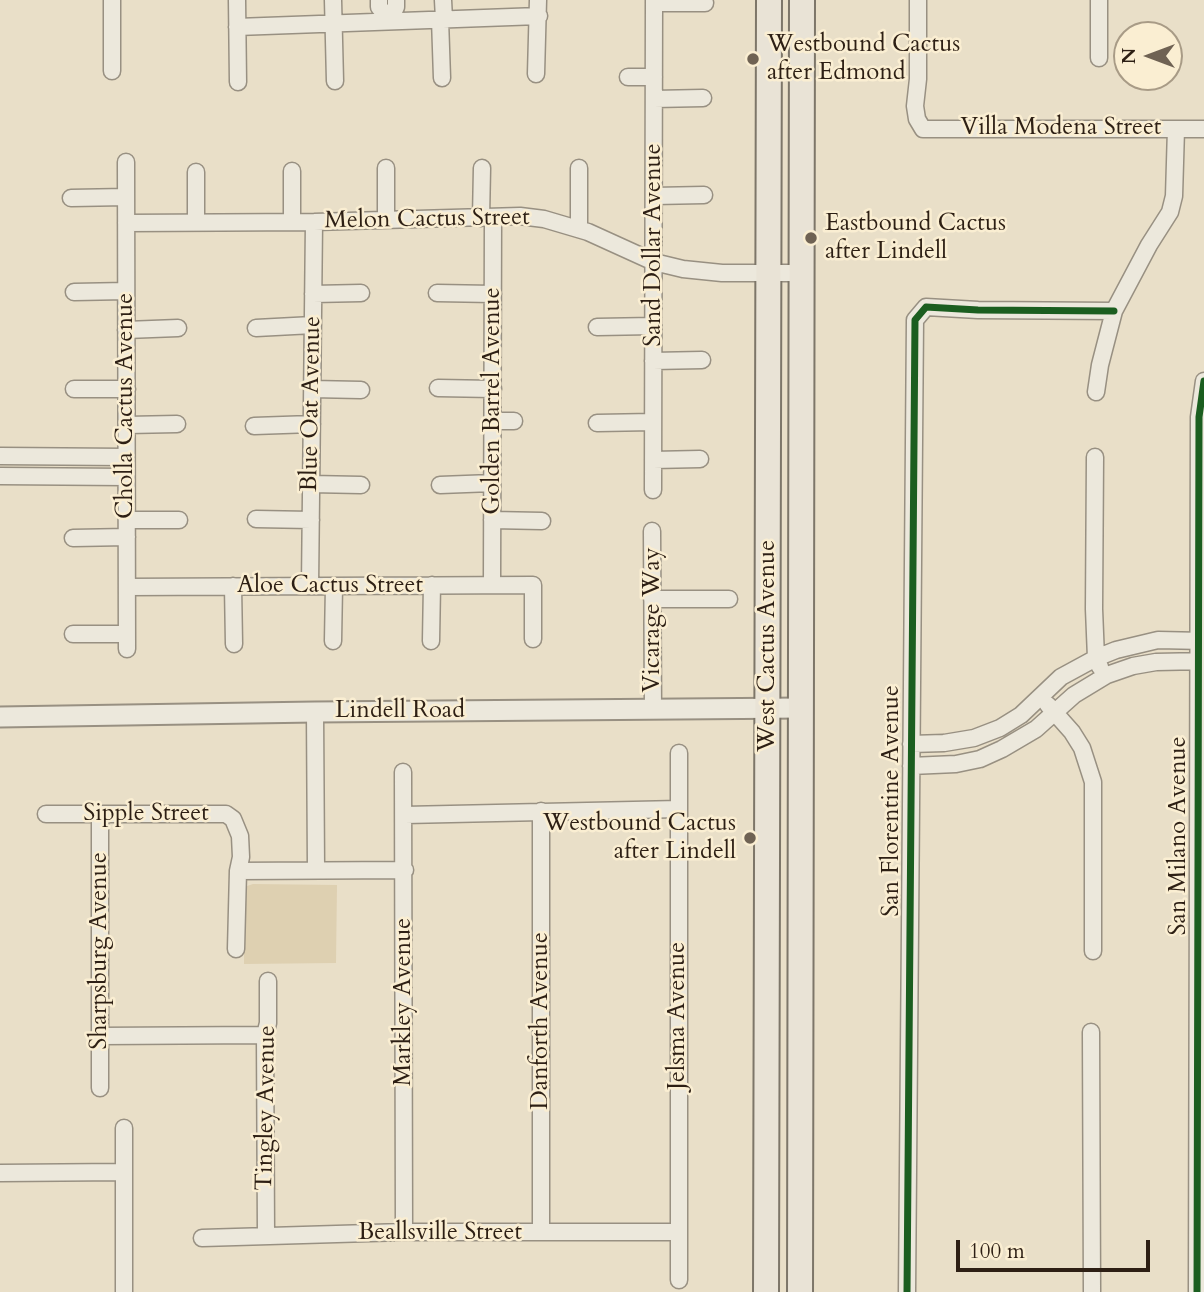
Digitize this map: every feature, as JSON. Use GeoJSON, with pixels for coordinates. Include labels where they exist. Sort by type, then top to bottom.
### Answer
{"type":"FeatureCollection","features":[{"type":"Feature","properties":{"kind":"main road","name":"West Cactus Avenue"},"geometry":{"type":"LineString","coordinates":[[766,1292],[769,0]]}},
{"type":"Feature","properties":{"kind":"main road","name":"West Cactus Avenue"},"geometry":{"type":"LineString","coordinates":[[800,1292],[802,0]]}},
{"type":"Feature","properties":{"kind":"street"},"geometry":{"type":"LineString","coordinates":[[112,0],[112,71]]}},
{"type":"Feature","properties":{"kind":"street"},"geometry":{"type":"LineString","coordinates":[[237,0],[239,82]]}},
{"type":"Feature","properties":{"kind":"street"},"geometry":{"type":"LineString","coordinates":[[333,0],[335,81]]}},
{"type":"Feature","properties":{"kind":"street"},"geometry":{"type":"LineString","coordinates":[[379,0],[379,7],[390,20]]}},
{"type":"Feature","properties":{"kind":"street"},"geometry":{"type":"LineString","coordinates":[[390,20],[396,0]]}},
{"type":"Feature","properties":{"kind":"street"},"geometry":{"type":"LineString","coordinates":[[442,78],[443,0]]}},
{"type":"Feature","properties":{"kind":"street","name":"Villa Modena Street"},"geometry":{"type":"LineString","coordinates":[[918,0],[918,79],[915,106],[923,129],[1204,129]]}},
{"type":"Feature","properties":{"kind":"street"},"geometry":{"type":"LineString","coordinates":[[1099,0],[1099,58]]}},
{"type":"Feature","properties":{"kind":"street"},"geometry":{"type":"LineString","coordinates":[[654,2],[705,3]]}},
{"type":"Feature","properties":{"kind":"street","name":"Sand Dollar Avenue"},"geometry":{"type":"LineString","coordinates":[[653,490],[654,2]]}},
{"type":"Feature","properties":{"kind":"street"},"geometry":{"type":"LineString","coordinates":[[237,27],[442,19],[539,8],[535,45],[536,74]]}},
{"type":"Feature","properties":{"kind":"street"},"geometry":{"type":"LineString","coordinates":[[628,77],[654,77]]}},
{"type":"Feature","properties":{"kind":"street"},"geometry":{"type":"LineString","coordinates":[[654,99],[703,98]]}},
{"type":"Feature","properties":{"kind":"street"},"geometry":{"type":"LineString","coordinates":[[1096,391],[1114,311],[1170,212],[1174,196],[1175,129]]}},
{"type":"Feature","properties":{"kind":"street","name":"Cholla Cactus Avenue"},"geometry":{"type":"LineString","coordinates":[[73,634],[127,642],[126,162]]}},
{"type":"Feature","properties":{"kind":"street"},"geometry":{"type":"LineString","coordinates":[[386,169],[386,220]]}},
{"type":"Feature","properties":{"kind":"street","name":"Golden Barrel Avenue"},"geometry":{"type":"LineString","coordinates":[[482,169],[493,294],[492,585]]}},
{"type":"Feature","properties":{"kind":"street"},"geometry":{"type":"LineString","coordinates":[[579,169],[579,229]]}},
{"type":"Feature","properties":{"kind":"street"},"geometry":{"type":"LineString","coordinates":[[292,171],[292,222]]}},
{"type":"Feature","properties":{"kind":"street"},"geometry":{"type":"LineString","coordinates":[[196,172],[196,222]]}},
{"type":"Feature","properties":{"kind":"street"},"geometry":{"type":"LineString","coordinates":[[654,196],[704,195]]}},
{"type":"Feature","properties":{"kind":"street"},"geometry":{"type":"LineString","coordinates":[[71,198],[126,197]]}},
{"type":"Feature","properties":{"kind":"street","name":"Melon Cactus Street"},"geometry":{"type":"LineString","coordinates":[[126,223],[314,222],[487,217],[544,219],[579,229],[653,262],[700,271],[802,273]]}},
{"type":"Feature","properties":{"kind":"street","name":"Blue Oat Avenue"},"geometry":{"type":"LineString","coordinates":[[310,586],[314,222]]}},
{"type":"Feature","properties":{"kind":"street"},"geometry":{"type":"LineString","coordinates":[[74,292],[126,291]]}},
{"type":"Feature","properties":{"kind":"street"},"geometry":{"type":"LineString","coordinates":[[313,294],[361,293]]}},
{"type":"Feature","properties":{"kind":"street"},"geometry":{"type":"LineString","coordinates":[[438,293],[493,294]]}},
{"type":"Feature","properties":{"kind":"street","name":"San Florentine Avenue"},"geometry":{"type":"LineString","coordinates":[[907,1292],[915,320],[926,307],[1114,311]]}},
{"type":"Feature","properties":{"kind":"street"},"geometry":{"type":"LineString","coordinates":[[256,328],[313,326]]}},
{"type":"Feature","properties":{"kind":"street"},"geometry":{"type":"LineString","coordinates":[[597,327],[653,326]]}},
{"type":"Feature","properties":{"kind":"street"},"geometry":{"type":"LineString","coordinates":[[126,330],[178,328]]}},
{"type":"Feature","properties":{"kind":"street"},"geometry":{"type":"LineString","coordinates":[[653,361],[702,360]]}},
{"type":"Feature","properties":{"kind":"street","name":"San Milano Avenue"},"geometry":{"type":"LineString","coordinates":[[1196,1292],[1201,949],[1199,417],[1204,381]]}},
{"type":"Feature","properties":{"kind":"street"},"geometry":{"type":"LineString","coordinates":[[438,388],[493,389]]}},
{"type":"Feature","properties":{"kind":"street"},"geometry":{"type":"LineString","coordinates":[[74,389],[127,389]]}},
{"type":"Feature","properties":{"kind":"street"},"geometry":{"type":"LineString","coordinates":[[312,389],[361,390]]}},
{"type":"Feature","properties":{"kind":"street"},"geometry":{"type":"LineString","coordinates":[[493,421],[514,421]]}},
{"type":"Feature","properties":{"kind":"street"},"geometry":{"type":"LineString","coordinates":[[597,423],[653,422]]}},
{"type":"Feature","properties":{"kind":"street"},"geometry":{"type":"LineString","coordinates":[[127,425],[177,424]]}},
{"type":"Feature","properties":{"kind":"street"},"geometry":{"type":"LineString","coordinates":[[254,425],[312,424]]}},
{"type":"Feature","properties":{"kind":"street"},"geometry":{"type":"LineString","coordinates":[[0,456],[126,457]]}},
{"type":"Feature","properties":{"kind":"street"},"geometry":{"type":"LineString","coordinates":[[1095,457],[1096,658],[1105,677]]}},
{"type":"Feature","properties":{"kind":"street"},"geometry":{"type":"LineString","coordinates":[[653,460],[700,459]]}},
{"type":"Feature","properties":{"kind":"street"},"geometry":{"type":"LineString","coordinates":[[0,476],[126,477]]}},
{"type":"Feature","properties":{"kind":"street"},"geometry":{"type":"LineString","coordinates":[[440,485],[492,483]]}},
{"type":"Feature","properties":{"kind":"street"},"geometry":{"type":"LineString","coordinates":[[311,484],[361,485]]}},
{"type":"Feature","properties":{"kind":"street"},"geometry":{"type":"LineString","coordinates":[[256,519],[311,520]]}},
{"type":"Feature","properties":{"kind":"street"},"geometry":{"type":"LineString","coordinates":[[127,520],[179,520]]}},
{"type":"Feature","properties":{"kind":"street"},"geometry":{"type":"LineString","coordinates":[[492,520],[542,521]]}},
{"type":"Feature","properties":{"kind":"street","name":"Vicarage Way"},"geometry":{"type":"LineString","coordinates":[[652,531],[653,709]]}},
{"type":"Feature","properties":{"kind":"street"},"geometry":{"type":"LineString","coordinates":[[73,538],[127,537]]}},
{"type":"Feature","properties":{"kind":"street","name":"Aloe Cactus Street"},"geometry":{"type":"LineString","coordinates":[[127,587],[533,585],[533,639]]}},
{"type":"Feature","properties":{"kind":"street"},"geometry":{"type":"LineString","coordinates":[[233,586],[233,644]]}},
{"type":"Feature","properties":{"kind":"street"},"geometry":{"type":"LineString","coordinates":[[333,641],[334,586]]}},
{"type":"Feature","properties":{"kind":"street"},"geometry":{"type":"LineString","coordinates":[[431,641],[432,586]]}},
{"type":"Feature","properties":{"kind":"street"},"geometry":{"type":"LineString","coordinates":[[652,599],[729,599]]}},
{"type":"Feature","properties":{"kind":"street"},"geometry":{"type":"LineString","coordinates":[[911,744],[944,743],[974,738],[1000,727],[1021,715],[1062,677],[1116,650],[1158,640],[1201,640]]}},
{"type":"Feature","properties":{"kind":"street"},"geometry":{"type":"LineString","coordinates":[[911,766],[956,764],[979,759],[1036,729],[1074,695],[1105,677],[1133,666],[1156,662],[1201,661]]}},
{"type":"Feature","properties":{"kind":"street"},"geometry":{"type":"LineString","coordinates":[[1040,696],[1072,732],[1082,748],[1093,782],[1093,951]]}},
{"type":"Feature","properties":{"kind":"street","name":"Lindell Road"},"geometry":{"type":"LineString","coordinates":[[0,717],[801,708]]}},
{"type":"Feature","properties":{"kind":"street"},"geometry":{"type":"LineString","coordinates":[[315,712],[316,869]]}},
{"type":"Feature","properties":{"kind":"street","name":"Jelsma Avenue"},"geometry":{"type":"LineString","coordinates":[[678,1280],[679,753]]}},
{"type":"Feature","properties":{"kind":"street","name":"Markley Avenue"},"geometry":{"type":"LineString","coordinates":[[403,772],[404,1232]]}},
{"type":"Feature","properties":{"kind":"street"},"geometry":{"type":"LineString","coordinates":[[405,815],[679,809]]}},
{"type":"Feature","properties":{"kind":"street","name":"Danforth Avenue"},"geometry":{"type":"LineString","coordinates":[[541,811],[541,1232]]}},
{"type":"Feature","properties":{"kind":"street","name":"Sipple Street"},"geometry":{"type":"LineString","coordinates":[[46,814],[226,814],[233,819],[240,836],[236,949]]}},
{"type":"Feature","properties":{"kind":"street","name":"Sharpsburg Avenue"},"geometry":{"type":"LineString","coordinates":[[100,814],[100,1088]]}},
{"type":"Feature","properties":{"kind":"street"},"geometry":{"type":"LineString","coordinates":[[238,871],[405,870]]}},
{"type":"Feature","properties":{"kind":"street","name":"Tingley Avenue"},"geometry":{"type":"LineString","coordinates":[[266,1235],[265,1035],[268,1023],[268,981]]}},
{"type":"Feature","properties":{"kind":"street"},"geometry":{"type":"LineString","coordinates":[[1091,1032],[1092,1292]]}},
{"type":"Feature","properties":{"kind":"street"},"geometry":{"type":"LineString","coordinates":[[100,1036],[265,1035]]}},
{"type":"Feature","properties":{"kind":"street"},"geometry":{"type":"LineString","coordinates":[[124,1128],[124,1292]]}},
{"type":"Feature","properties":{"kind":"street"},"geometry":{"type":"LineString","coordinates":[[0,1173],[124,1172]]}},
{"type":"Feature","properties":{"kind":"street","name":"Beallsville Street"},"geometry":{"type":"LineString","coordinates":[[202,1238],[404,1232],[679,1232]]}},
{"type":"Feature","properties":{"kind":"shaded area"},"geometry":{"type":"Polygon","coordinates":[[[337,885],[336,963],[244,964],[244,891],[247,886],[337,885]]]}},
{"type":"Feature","properties":{"kind":"cycle path"},"geometry":{"type":"LineString","coordinates":[[907,1292],[915,320],[926,307],[1114,311]]}},
{"type":"Feature","properties":{"kind":"cycle path"},"geometry":{"type":"LineString","coordinates":[[1197,1292],[1199,417],[1204,381]]}},
{"type":"Feature","properties":{"kind":"place","name":"Westbound Cactus after Edmond"},"geometry":{"type":"Point","coordinates":[753,59]}},
{"type":"Feature","properties":{"kind":"place","name":"Eastbound Cactus after Lindell"},"geometry":{"type":"Point","coordinates":[811,238]}},
{"type":"Feature","properties":{"kind":"place","name":"Westbound Cactus after Lindell"},"geometry":{"type":"Point","coordinates":[750,838]}}]}
